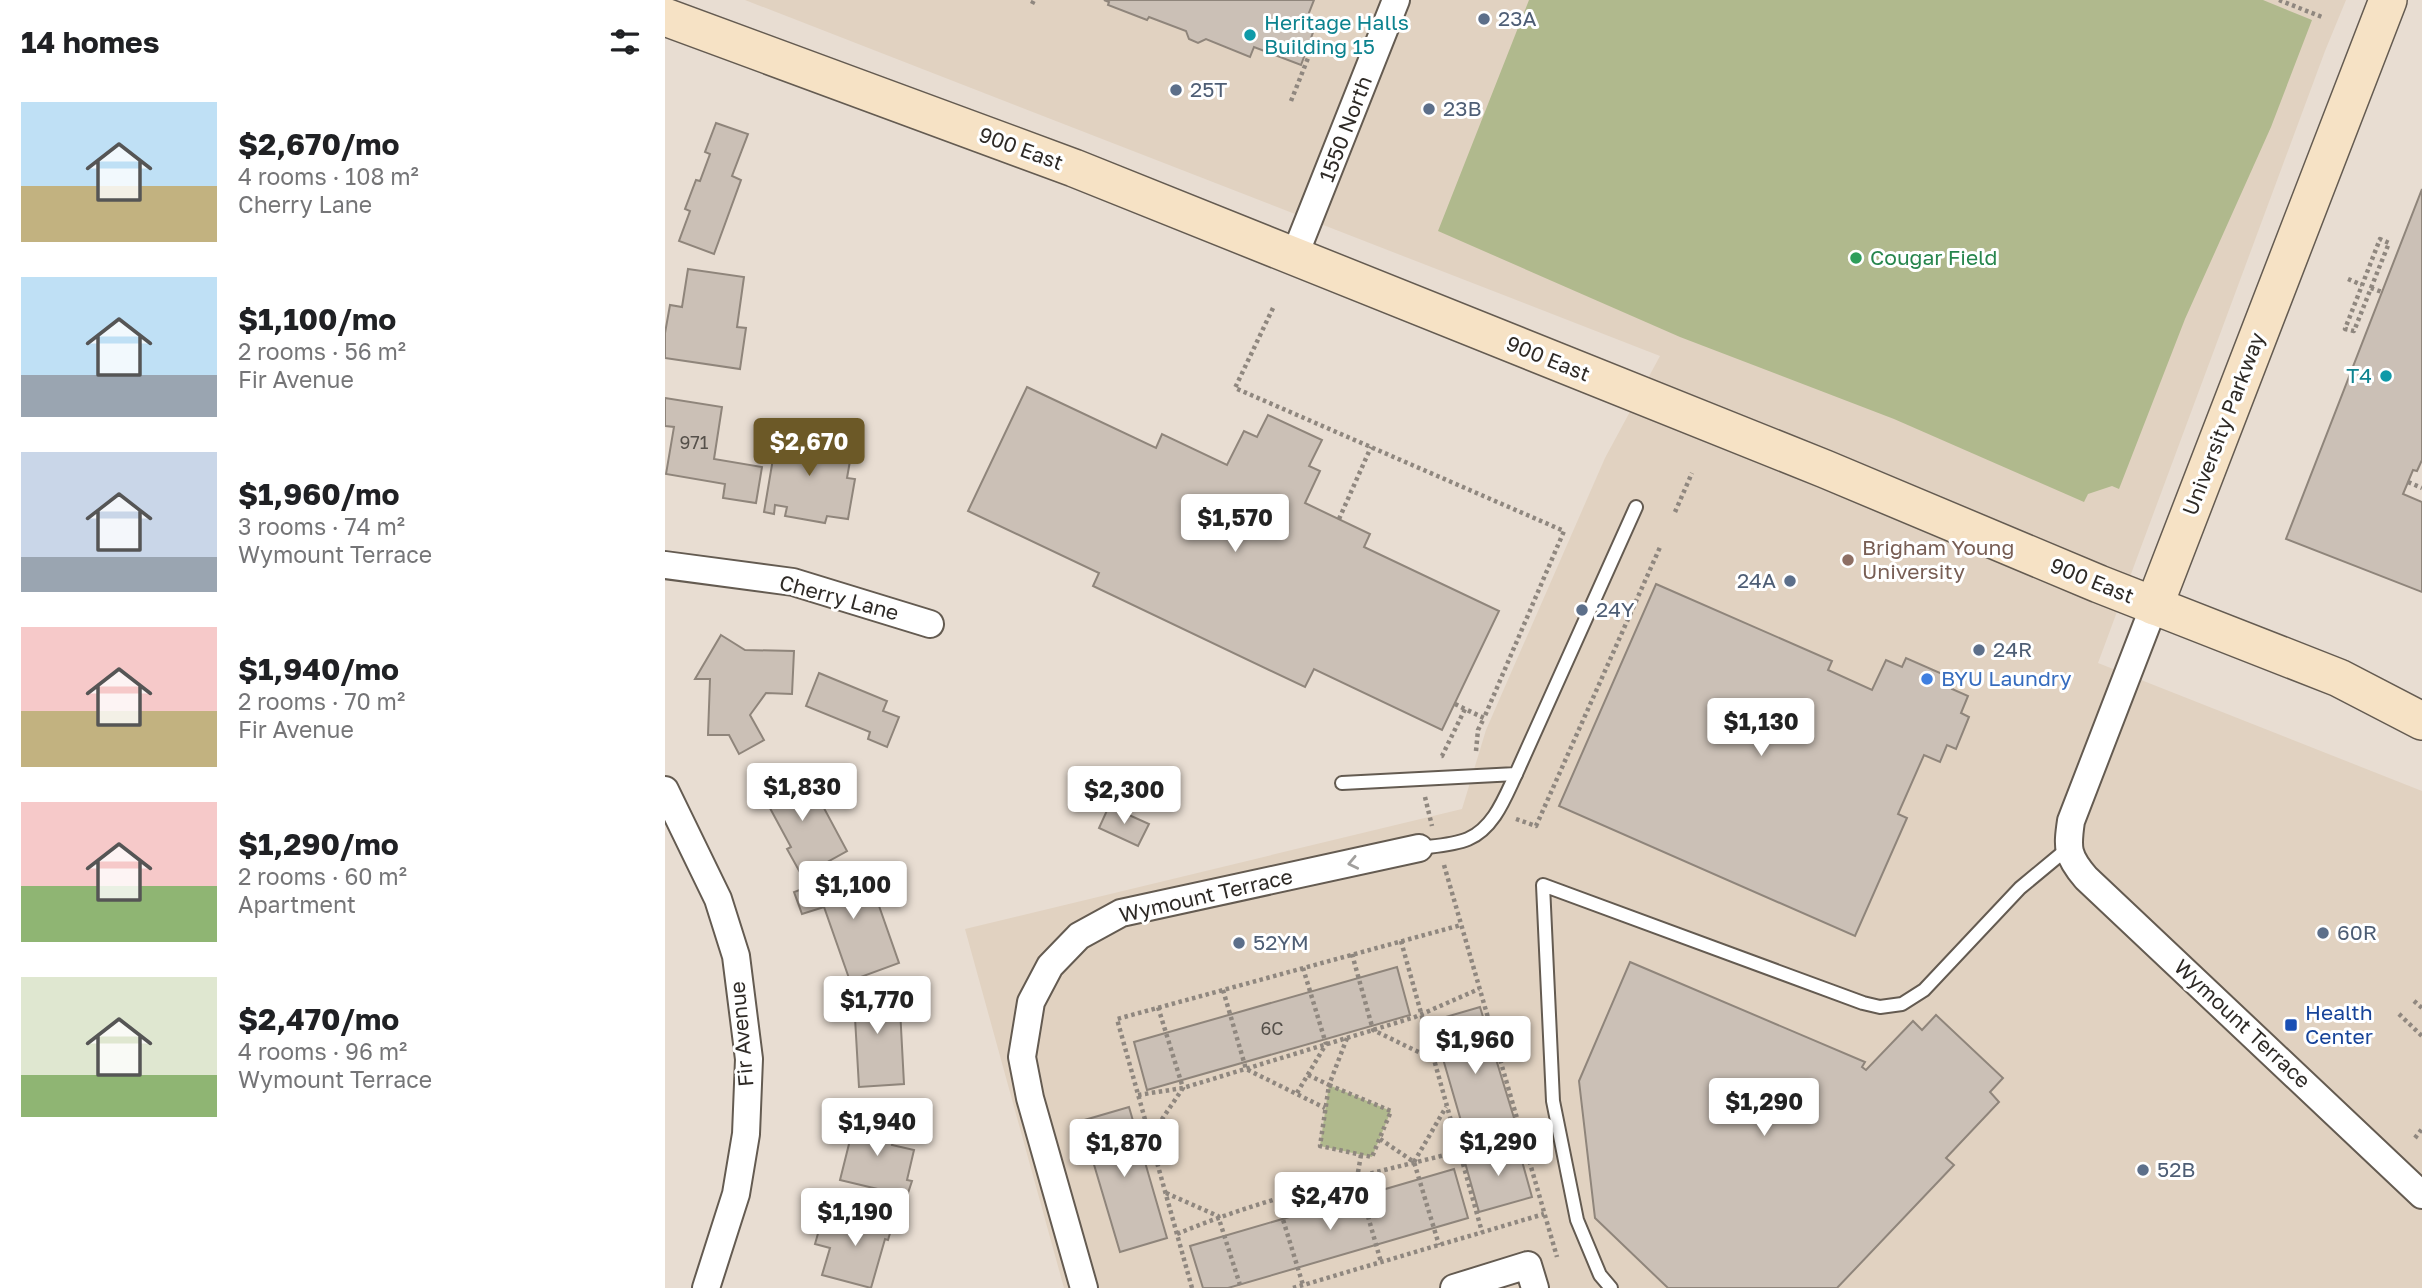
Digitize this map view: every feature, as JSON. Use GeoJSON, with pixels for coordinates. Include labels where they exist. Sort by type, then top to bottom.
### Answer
{"type":"FeatureCollection","features":[{"type":"Feature","properties":{"kind":"main road","name":"University Parkway"},"geometry":{"type":"LineString","coordinates":[[2154,606],[2388,0]]}},
{"type":"Feature","properties":{"kind":"main road","name":"900 East"},"geometry":{"type":"LineString","coordinates":[[665,17],[1074,168],[1800,459],[2154,606],[2339,678],[2422,721]]}},
{"type":"Feature","properties":{"kind":"street","name":"1550 North"},"geometry":{"type":"LineString","coordinates":[[1294,257],[1396,0]]}},
{"type":"Feature","properties":{"kind":"street","name":"Cherry Lane"},"geometry":{"type":"LineString","coordinates":[[665,565],[793,582],[930,624]]}},
{"type":"Feature","properties":{"kind":"street","name":"University Parkway"},"geometry":{"type":"LineString","coordinates":[[2067,849],[2071,821],[2154,606]]}},
{"type":"Feature","properties":{"kind":"street","name":"Fir Avenue"},"geometry":{"type":"LineString","coordinates":[[665,790],[718,899],[736,956],[749,1059],[746,1134],[736,1194],[706,1288]]}},
{"type":"Feature","properties":{"kind":"street","name":"Wymount Terrace"},"geometry":{"type":"LineString","coordinates":[[1084,1288],[1030,1098],[1022,1057],[1031,1002],[1050,966],[1079,936],[1121,913],[1419,848]]}},
{"type":"Feature","properties":{"kind":"street","name":"Wymount Terrace"},"geometry":{"type":"LineString","coordinates":[[2067,849],[2086,878],[2422,1195]]}},
{"type":"Feature","properties":{"kind":"street"},"geometry":{"type":"LineString","coordinates":[[1454,1288],[1528,1265],[1535,1288]]}},
{"type":"Feature","properties":{"kind":"lane"},"geometry":{"type":"LineString","coordinates":[[1419,848],[1468,840],[1485,828],[1497,813],[1636,507]]}},
{"type":"Feature","properties":{"kind":"lane"},"geometry":{"type":"LineString","coordinates":[[1342,783],[1516,774]]}},
{"type":"Feature","properties":{"kind":"lane"},"geometry":{"type":"LineString","coordinates":[[1611,1288],[1601,1275],[1577,1220],[1553,1101],[1543,885],[1880,1007],[1902,1004],[1924,990],[2020,888],[2067,849]]}},
{"type":"Feature","properties":{"kind":"path"},"geometry":{"type":"LineString","coordinates":[[2279,0],[2322,17]]}},
{"type":"Feature","properties":{"kind":"path"},"geometry":{"type":"LineString","coordinates":[[1291,101],[1312,48],[1308,47]]}},
{"type":"Feature","properties":{"kind":"path"},"geometry":{"type":"LineString","coordinates":[[2380,239],[2389,243],[2371,288],[2354,331],[2345,329],[2380,239]]}},
{"type":"Feature","properties":{"kind":"path"},"geometry":{"type":"LineString","coordinates":[[2348,279],[2363,285]]}},
{"type":"Feature","properties":{"kind":"path"},"geometry":{"type":"LineString","coordinates":[[2371,288],[2382,292]]}},
{"type":"Feature","properties":{"kind":"path"},"geometry":{"type":"LineString","coordinates":[[1273,308],[1235,388],[1564,531],[1478,730],[1476,751]]}},
{"type":"Feature","properties":{"kind":"path"},"geometry":{"type":"LineString","coordinates":[[1339,519],[1371,447]]}},
{"type":"Feature","properties":{"kind":"path"},"geometry":{"type":"LineString","coordinates":[[1675,512],[1692,473]]}},
{"type":"Feature","properties":{"kind":"path"},"geometry":{"type":"LineString","coordinates":[[2408,482],[2422,488]]}},
{"type":"Feature","properties":{"kind":"path"},"geometry":{"type":"LineString","coordinates":[[1509,827],[1516,819],[1536,826],[1661,545]]}},
{"type":"Feature","properties":{"kind":"path"},"geometry":{"type":"LineString","coordinates":[[1455,704],[1484,718]]}},
{"type":"Feature","properties":{"kind":"path"},"geometry":{"type":"LineString","coordinates":[[1429,758],[1442,756],[1465,709]]}},
{"type":"Feature","properties":{"kind":"path"},"geometry":{"type":"LineString","coordinates":[[1427,807],[1430,816]]}},
{"type":"Feature","properties":{"kind":"path"},"geometry":{"type":"LineString","coordinates":[[1454,862],[1444,865],[1559,1263]]}},
{"type":"Feature","properties":{"kind":"path"},"geometry":{"type":"LineString","coordinates":[[1192,1288],[1117,1019],[1461,925]]}},
{"type":"Feature","properties":{"kind":"path"},"geometry":{"type":"LineString","coordinates":[[1401,941],[1482,1232]]}},
{"type":"Feature","properties":{"kind":"path"},"geometry":{"type":"LineString","coordinates":[[1352,954],[1373,1030],[1433,1059]]}},
{"type":"Feature","properties":{"kind":"path"},"geometry":{"type":"LineString","coordinates":[[1297,1094],[1326,1044],[1303,968]]}},
{"type":"Feature","properties":{"kind":"path"},"geometry":{"type":"LineString","coordinates":[[1223,989],[1246,1069],[1326,1108]]}},
{"type":"Feature","properties":{"kind":"path"},"geometry":{"type":"LineString","coordinates":[[1138,1095],[1184,1088],[1373,1030],[1421,1014],[1479,989]]}},
{"type":"Feature","properties":{"kind":"path"},"geometry":{"type":"LineString","coordinates":[[2414,1001],[2422,1008]]}},
{"type":"Feature","properties":{"kind":"path"},"geometry":{"type":"LineString","coordinates":[[1158,1007],[1184,1088]]}},
{"type":"Feature","properties":{"kind":"path"},"geometry":{"type":"LineString","coordinates":[[2399,1014],[2422,1036]]}},
{"type":"Feature","properties":{"kind":"path"},"geometry":{"type":"LineString","coordinates":[[2416,1030],[2422,1024]]}},
{"type":"Feature","properties":{"kind":"path"},"geometry":{"type":"LineString","coordinates":[[1308,1075],[1329,1085],[1391,1111],[1372,1157],[1320,1146],[1329,1085],[1347,1038]]}},
{"type":"Feature","properties":{"kind":"path"},"geometry":{"type":"LineString","coordinates":[[1150,1138],[1184,1088]]}},
{"type":"Feature","properties":{"kind":"path"},"geometry":{"type":"LineString","coordinates":[[1414,1162],[1446,1106]]}},
{"type":"Feature","properties":{"kind":"path"},"geometry":{"type":"LineString","coordinates":[[2414,1138],[2422,1129]]}},
{"type":"Feature","properties":{"kind":"path"},"geometry":{"type":"LineString","coordinates":[[1177,1234],[1218,1216],[1522,1135]]}},
{"type":"Feature","properties":{"kind":"path"},"geometry":{"type":"LineString","coordinates":[[1380,1139],[1414,1162],[1439,1245]]}},
{"type":"Feature","properties":{"kind":"path"},"geometry":{"type":"LineString","coordinates":[[1361,1154],[1357,1178],[1381,1262]]}},
{"type":"Feature","properties":{"kind":"path"},"geometry":{"type":"LineString","coordinates":[[1165,1193],[1218,1216],[1241,1288]]}},
{"type":"Feature","properties":{"kind":"path"},"geometry":{"type":"LineString","coordinates":[[1276,1200],[1303,1285]]}},
{"type":"Feature","properties":{"kind":"path"},"geometry":{"type":"LineString","coordinates":[[1293,1288],[1545,1214]]}},
{"type":"Feature","properties":{"kind":"shaded area","name":"Brigham Young University"},"geometry":{"type":"Polygon","coordinates":[[[745,0],[2346,0],[2098,663],[2422,791],[2422,1288],[1064,1288],[965,929],[1462,809],[1486,730],[1605,458],[1660,356],[745,0]]]}},
{"type":"Feature","properties":{"kind":"green space","name":"Cougar Field"},"geometry":{"type":"Polygon","coordinates":[[[1529,0],[2263,0],[2312,20],[2271,127],[2185,319],[2119,489],[2112,486],[2088,494],[2084,502],[1894,419],[1680,337],[1438,231],[1529,0]]]}},
{"type":"Feature","properties":{"kind":"green space"},"geometry":{"type":"Polygon","coordinates":[[[1329,1085],[1391,1111],[1372,1157],[1320,1146],[1329,1085]]]}},
{"type":"Feature","properties":{"kind":"building","name":"Heritage Halls Building 15"},"geometry":{"type":"Polygon","coordinates":[[[1104,0],[1314,0],[1305,23],[1315,27],[1301,65],[1254,47],[1250,57],[1206,39],[1198,43],[1189,39],[1186,31],[1149,17],[1147,20],[1108,5],[1109,2],[1104,0]]]}},
{"type":"Feature","properties":{"kind":"building"},"geometry":{"type":"Polygon","coordinates":[[[716,123],[748,134],[732,176],[741,180],[714,254],[679,241],[690,211],[685,209],[710,154],[705,152],[716,123]]]}},
{"type":"Feature","properties":{"kind":"building","name":"T4"},"geometry":{"type":"Polygon","coordinates":[[[2422,189],[2422,460],[2417,471],[2413,470],[2403,494],[2422,502],[2422,592],[2286,539],[2422,189]]]}},
{"type":"Feature","properties":{"kind":"building"},"geometry":{"type":"Polygon","coordinates":[[[688,269],[744,277],[737,327],[746,328],[740,369],[665,358],[665,333],[670,305],[682,307],[688,269]]]}},
{"type":"Feature","properties":{"kind":"building"},"geometry":{"type":"Polygon","coordinates":[[[1027,387],[1156,448],[1162,434],[1227,465],[1244,431],[1257,437],[1268,415],[1322,440],[1309,466],[1320,471],[1305,503],[1370,534],[1364,547],[1499,611],[1442,730],[1314,669],[1305,687],[1093,586],[1099,573],[968,511],[1027,387]]]}},
{"type":"Feature","properties":{"kind":"building"},"geometry":{"type":"Polygon","coordinates":[[[665,398],[722,407],[714,459],[762,467],[756,503],[723,498],[725,484],[666,474],[674,427],[665,426],[665,398]]]}},
{"type":"Feature","properties":{"kind":"building"},"geometry":{"type":"Polygon","coordinates":[[[778,429],[843,440],[841,459],[850,461],[847,478],[855,479],[848,519],[827,516],[825,523],[785,516],[787,507],[775,505],[774,514],[764,512],[778,429]]]}},
{"type":"Feature","properties":{"kind":"building"},"geometry":{"type":"Polygon","coordinates":[[[1656,584],[1832,661],[1828,670],[1872,690],[1886,660],[1902,667],[1906,658],[1956,680],[1952,689],[1968,696],[1961,713],[1969,717],[1956,749],[1947,745],[1940,762],[1924,755],[1898,814],[1907,818],[1855,936],[1559,806],[1656,584]]]}},
{"type":"Feature","properties":{"kind":"building"},"geometry":{"type":"Polygon","coordinates":[[[721,635],[745,650],[794,651],[792,694],[766,693],[750,715],[764,740],[739,754],[729,735],[708,735],[710,679],[695,679],[721,635]]]}},
{"type":"Feature","properties":{"kind":"building"},"geometry":{"type":"Polygon","coordinates":[[[819,673],[887,701],[883,711],[899,717],[887,747],[868,739],[870,732],[806,706],[819,673]]]}},
{"type":"Feature","properties":{"kind":"building"},"geometry":{"type":"Polygon","coordinates":[[[789,768],[806,801],[817,795],[847,851],[802,876],[787,849],[791,847],[758,786],[789,768]]]}},
{"type":"Feature","properties":{"kind":"building"},"geometry":{"type":"Polygon","coordinates":[[[1109,806],[1149,824],[1138,846],[1099,828],[1109,806]]]}},
{"type":"Feature","properties":{"kind":"building"},"geometry":{"type":"Polygon","coordinates":[[[865,866],[899,963],[850,981],[824,907],[802,914],[794,892],[865,866]]]}},
{"type":"Feature","properties":{"kind":"building"},"geometry":{"type":"Polygon","coordinates":[[[1630,962],[1865,1062],[1862,1067],[1866,1070],[1913,1021],[1922,1030],[1936,1015],[2003,1078],[1990,1092],[1999,1102],[1946,1158],[1954,1165],[1837,1288],[1668,1288],[1595,1218],[1579,1081],[1630,962]]]}},
{"type":"Feature","properties":{"kind":"building"},"geometry":{"type":"Polygon","coordinates":[[[1397,967],[1410,1015],[1147,1090],[1134,1042],[1397,967]]]}},
{"type":"Feature","properties":{"kind":"building"},"geometry":{"type":"Polygon","coordinates":[[[899,990],[904,1084],[859,1087],[855,1018],[844,1018],[843,993],[899,990]]]}},
{"type":"Feature","properties":{"kind":"building"},"geometry":{"type":"Polygon","coordinates":[[[1480,1007],[1518,1131],[1468,1145],[1432,1021],[1480,1007]]]}},
{"type":"Feature","properties":{"kind":"building"},"geometry":{"type":"Polygon","coordinates":[[[1129,1107],[1167,1238],[1120,1252],[1081,1121],[1129,1107]]]}},
{"type":"Feature","properties":{"kind":"building"},"geometry":{"type":"Polygon","coordinates":[[[856,1116],[897,1125],[892,1145],[914,1150],[907,1180],[912,1181],[907,1196],[840,1180],[856,1116]]]}},
{"type":"Feature","properties":{"kind":"building"},"geometry":{"type":"Polygon","coordinates":[[[1517,1143],[1532,1197],[1479,1212],[1464,1159],[1517,1143]]]}},
{"type":"Feature","properties":{"kind":"building"},"geometry":{"type":"Polygon","coordinates":[[[1454,1169],[1468,1218],[1228,1288],[1203,1288],[1190,1246],[1454,1169]]]}},
{"type":"Feature","properties":{"kind":"building"},"geometry":{"type":"Polygon","coordinates":[[[856,1209],[894,1220],[888,1240],[885,1239],[871,1288],[822,1275],[830,1248],[815,1244],[821,1223],[850,1231],[856,1209]]]}},
{"type":"Feature","properties":{"kind":"place","name":"23A"},"geometry":{"type":"Point","coordinates":[1484,19]}},
{"type":"Feature","properties":{"kind":"place","name":"Heritage Halls Building 15"},"geometry":{"type":"Point","coordinates":[1250,35]}},
{"type":"Feature","properties":{"kind":"place","name":"25T"},"geometry":{"type":"Point","coordinates":[1176,90]}},
{"type":"Feature","properties":{"kind":"place","name":"23B"},"geometry":{"type":"Point","coordinates":[1429,109]}},
{"type":"Feature","properties":{"kind":"place","name":"Cougar Field"},"geometry":{"type":"Point","coordinates":[1856,258]}},
{"type":"Feature","properties":{"kind":"place","name":"T4"},"geometry":{"type":"Point","coordinates":[2386,376]}},
{"type":"Feature","properties":{"kind":"place","name":"Brigham Young University"},"geometry":{"type":"Point","coordinates":[1848,560]}},
{"type":"Feature","properties":{"kind":"place","name":"24A"},"geometry":{"type":"Point","coordinates":[1790,581]}},
{"type":"Feature","properties":{"kind":"place","name":"24Y"},"geometry":{"type":"Point","coordinates":[1582,610]}},
{"type":"Feature","properties":{"kind":"place","name":"24R"},"geometry":{"type":"Point","coordinates":[1979,650]}},
{"type":"Feature","properties":{"kind":"place","name":"BYU Laundry"},"geometry":{"type":"Point","coordinates":[1927,679]}},
{"type":"Feature","properties":{"kind":"place","name":"60R"},"geometry":{"type":"Point","coordinates":[2323,933]}},
{"type":"Feature","properties":{"kind":"place","name":"52YM"},"geometry":{"type":"Point","coordinates":[1239,943]}},
{"type":"Feature","properties":{"kind":"place","name":"Health Center"},"geometry":{"type":"Point","coordinates":[2291,1025]}},
{"type":"Feature","properties":{"kind":"place","name":"52B"},"geometry":{"type":"Point","coordinates":[2143,1170]}}]}
